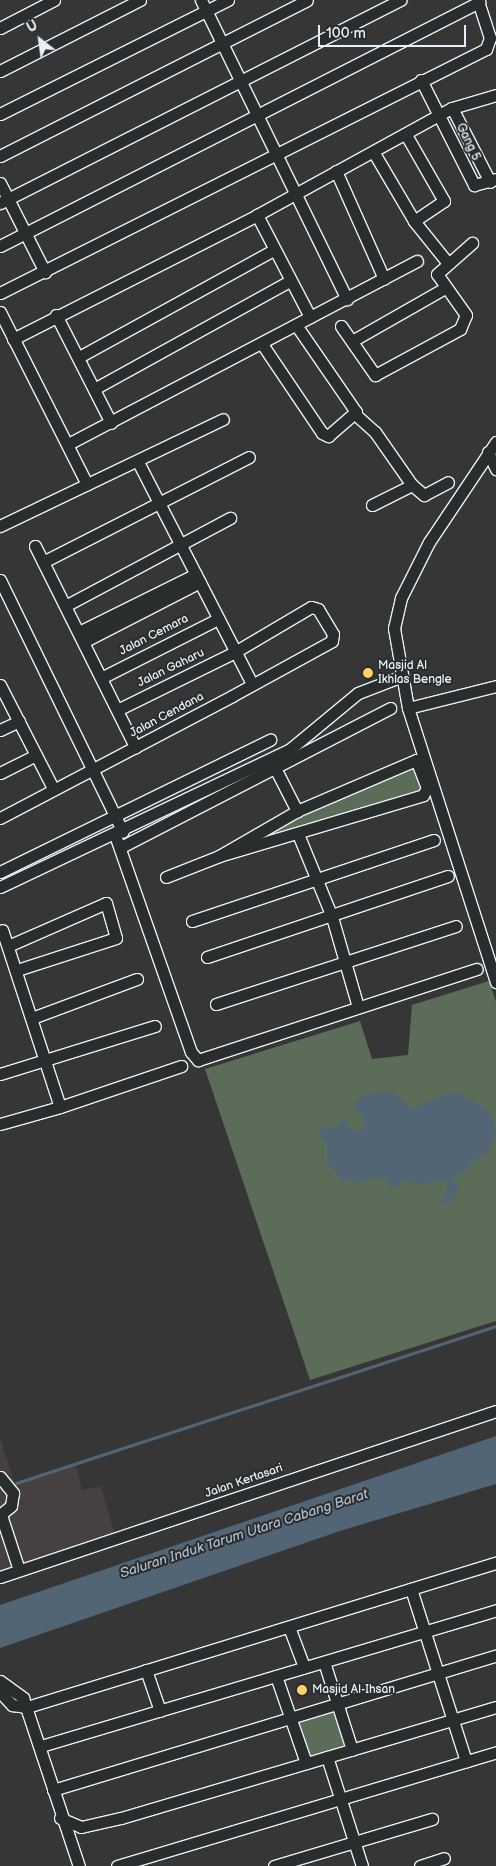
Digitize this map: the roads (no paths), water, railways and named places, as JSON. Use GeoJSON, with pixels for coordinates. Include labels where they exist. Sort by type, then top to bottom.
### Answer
{"type":"FeatureCollection","features":[{"type":"Feature","properties":{"kind":"street"},"geometry":{"type":"LineString","coordinates":[[0,28],[54,0]]}},
{"type":"Feature","properties":{"kind":"street"},"geometry":{"type":"LineString","coordinates":[[0,71],[140,0]]}},
{"type":"Feature","properties":{"kind":"street"},"geometry":{"type":"LineString","coordinates":[[201,0],[348,299]]}},
{"type":"Feature","properties":{"kind":"street"},"geometry":{"type":"LineString","coordinates":[[0,114],[228,0]]}},
{"type":"Feature","properties":{"kind":"street"},"geometry":{"type":"LineString","coordinates":[[0,156],[307,0]]}},
{"type":"Feature","properties":{"kind":"street"},"geometry":{"type":"LineString","coordinates":[[4,201],[401,0]]}},
{"type":"Feature","properties":{"kind":"street"},"geometry":{"type":"LineString","coordinates":[[0,246],[258,117],[478,1],[490,38],[488,46],[0,294]]}},
{"type":"Feature","properties":{"kind":"street"},"geometry":{"type":"LineString","coordinates":[[421,80],[440,115]]}},
{"type":"Feature","properties":{"kind":"street"},"geometry":{"type":"LineString","coordinates":[[13,339],[56,315],[257,215],[336,170],[374,153],[452,108],[496,95]]}},
{"type":"Feature","properties":{"kind":"street"},"geometry":{"type":"LineString","coordinates":[[452,108],[493,181]]}},
{"type":"Feature","properties":{"kind":"street","name":"Gang 5"},"geometry":{"type":"LineString","coordinates":[[440,115],[474,185],[493,181]]}},
{"type":"Feature","properties":{"kind":"street"},"geometry":{"type":"LineString","coordinates":[[406,135],[444,201],[414,221]]}},
{"type":"Feature","properties":{"kind":"street"},"geometry":{"type":"LineString","coordinates":[[374,153],[414,221],[447,262]]}},
{"type":"Feature","properties":{"kind":"street"},"geometry":{"type":"LineString","coordinates":[[336,170],[384,279]]}},
{"type":"Feature","properties":{"kind":"street"},"geometry":{"type":"LineString","coordinates":[[0,183],[4,201],[26,234],[46,272]]}},
{"type":"Feature","properties":{"kind":"street"},"geometry":{"type":"LineString","coordinates":[[257,215],[310,317]]}},
{"type":"Feature","properties":{"kind":"street"},"geometry":{"type":"LineString","coordinates":[[341,326],[375,375],[460,329],[466,315],[445,288],[437,274],[447,262],[472,243]]}},
{"type":"Feature","properties":{"kind":"street"},"geometry":{"type":"LineString","coordinates":[[79,357],[274,250]]}},
{"type":"Feature","properties":{"kind":"street"},"geometry":{"type":"LineString","coordinates":[[68,444],[348,299],[417,261]]}},
{"type":"Feature","properties":{"kind":"street"},"geometry":{"type":"LineString","coordinates":[[94,389],[290,281]]}},
{"type":"Feature","properties":{"kind":"street"},"geometry":{"type":"LineString","coordinates":[[352,341],[445,288]]}},
{"type":"Feature","properties":{"kind":"street"},"geometry":{"type":"LineString","coordinates":[[0,312],[87,484]]}},
{"type":"Feature","properties":{"kind":"street"},"geometry":{"type":"LineString","coordinates":[[56,315],[79,357],[110,423]]}},
{"type":"Feature","properties":{"kind":"street"},"geometry":{"type":"LineString","coordinates":[[296,325],[356,415],[382,442],[412,486],[424,495],[448,482]]}},
{"type":"Feature","properties":{"kind":"street"},"geometry":{"type":"LineString","coordinates":[[262,344],[325,436],[356,415]]}},
{"type":"Feature","properties":{"kind":"street"},"geometry":{"type":"LineString","coordinates":[[0,526],[223,420]]}},
{"type":"Feature","properties":{"kind":"street"},"geometry":{"type":"LineString","coordinates":[[496,442],[429,542],[401,598],[394,628],[400,677],[408,708],[496,982]]}},
{"type":"Feature","properties":{"kind":"street"},"geometry":{"type":"LineString","coordinates":[[488,452],[496,469]]}},
{"type":"Feature","properties":{"kind":"street"},"geometry":{"type":"LineString","coordinates":[[43,562],[249,457]]}},
{"type":"Feature","properties":{"kind":"street"},"geometry":{"type":"LineString","coordinates":[[138,462],[252,684]]}},
{"type":"Feature","properties":{"kind":"street"},"geometry":{"type":"LineString","coordinates":[[372,505],[412,486]]}},
{"type":"Feature","properties":{"kind":"street"},"geometry":{"type":"LineString","coordinates":[[67,605],[230,518]]}},
{"type":"Feature","properties":{"kind":"street"},"geometry":{"type":"LineString","coordinates":[[35,546],[83,636],[119,709],[135,747]]}},
{"type":"Feature","properties":{"kind":"street"},"geometry":{"type":"LineString","coordinates":[[83,636],[198,578]]}},
{"type":"Feature","properties":{"kind":"street"},"geometry":{"type":"LineString","coordinates":[[0,580],[94,767],[116,815],[121,847],[193,1058],[477,969]]}},
{"type":"Feature","properties":{"kind":"street","name":"Jalan Gaharu"},"geometry":{"type":"LineString","coordinates":[[119,709],[235,652],[310,607],[318,609],[334,634],[332,641],[252,684]]}},
{"type":"Feature","properties":{"kind":"street","name":"Jalan Cemara"},"geometry":{"type":"LineString","coordinates":[[103,677],[218,618]]}},
{"type":"Feature","properties":{"kind":"street"},"geometry":{"type":"LineString","coordinates":[[0,887],[119,834],[289,750],[358,693],[400,677]]}},
{"type":"Feature","properties":{"kind":"street","name":"Jalan Cendana"},"geometry":{"type":"LineString","coordinates":[[0,818],[53,788],[135,747],[252,684]]}},
{"type":"Feature","properties":{"kind":"street"},"geometry":{"type":"LineString","coordinates":[[408,708],[496,686]]}},
{"type":"Feature","properties":{"kind":"street"},"geometry":{"type":"LineString","coordinates":[[0,687],[53,788]]}},
{"type":"Feature","properties":{"kind":"street"},"geometry":{"type":"LineString","coordinates":[[121,847],[274,766],[390,708]]}},
{"type":"Feature","properties":{"kind":"street"},"geometry":{"type":"LineString","coordinates":[[0,730],[19,721]]}},
{"type":"Feature","properties":{"kind":"street"},"geometry":{"type":"LineString","coordinates":[[0,872],[270,740]]}},
{"type":"Feature","properties":{"kind":"street"},"geometry":{"type":"LineString","coordinates":[[0,773],[36,755]]}},
{"type":"Feature","properties":{"kind":"street"},"geometry":{"type":"LineString","coordinates":[[166,877],[219,856],[298,834],[423,795],[427,788],[413,759],[296,811],[219,856]]}},
{"type":"Feature","properties":{"kind":"street"},"geometry":{"type":"LineString","coordinates":[[274,766],[296,811]]}},
{"type":"Feature","properties":{"kind":"street"},"geometry":{"type":"LineString","coordinates":[[298,834],[332,917],[358,1007]]}},
{"type":"Feature","properties":{"kind":"street"},"geometry":{"type":"LineString","coordinates":[[192,922],[434,840]]}},
{"type":"Feature","properties":{"kind":"street"},"geometry":{"type":"LineString","coordinates":[[207,956],[332,917],[448,876]]}},
{"type":"Feature","properties":{"kind":"street"},"geometry":{"type":"LineString","coordinates":[[8,946],[106,903],[116,938],[17,970]]}},
{"type":"Feature","properties":{"kind":"street"},"geometry":{"type":"LineString","coordinates":[[216,1004],[456,926]]}},
{"type":"Feature","properties":{"kind":"street"},"geometry":{"type":"LineString","coordinates":[[2,930],[17,970],[60,1106]]}},
{"type":"Feature","properties":{"kind":"street"},"geometry":{"type":"LineString","coordinates":[[32,1018],[137,979]]}},
{"type":"Feature","properties":{"kind":"street"},"geometry":{"type":"LineString","coordinates":[[0,1074],[155,1026]]}},
{"type":"Feature","properties":{"kind":"street"},"geometry":{"type":"LineString","coordinates":[[0,1124],[181,1066]]}},
{"type":"Feature","properties":{"kind":"street","name":"Jalan Kertasari"},"geometry":{"type":"LineString","coordinates":[[0,1577],[496,1411]]}},
{"type":"Feature","properties":{"kind":"street"},"geometry":{"type":"LineString","coordinates":[[0,1477],[13,1493],[11,1506],[1,1515],[20,1570]]}},
{"type":"Feature","properties":{"kind":"street"},"geometry":{"type":"LineString","coordinates":[[0,1692],[12,1705],[26,1707],[496,1563]]}},
{"type":"Feature","properties":{"kind":"street"},"geometry":{"type":"LineString","coordinates":[[411,1589],[466,1761]]}},
{"type":"Feature","properties":{"kind":"street"},"geometry":{"type":"LineString","coordinates":[[41,1746],[496,1610]]}},
{"type":"Feature","properties":{"kind":"street"},"geometry":{"type":"LineString","coordinates":[[289,1626],[304,1668]]}},
{"type":"Feature","properties":{"kind":"street"},"geometry":{"type":"LineString","coordinates":[[53,1790],[496,1655]]}},
{"type":"Feature","properties":{"kind":"street"},"geometry":{"type":"LineString","coordinates":[[324,1662],[352,1750]]}},
{"type":"Feature","properties":{"kind":"street"},"geometry":{"type":"LineString","coordinates":[[146,1670],[160,1710]]}},
{"type":"Feature","properties":{"kind":"street"},"geometry":{"type":"LineString","coordinates":[[276,1676],[306,1763]]}},
{"type":"Feature","properties":{"kind":"street"},"geometry":{"type":"LineString","coordinates":[[0,1681],[17,1690],[26,1707],[41,1746],[60,1818],[79,1866]]}},
{"type":"Feature","properties":{"kind":"street"},"geometry":{"type":"LineString","coordinates":[[60,1818],[81,1828],[496,1707]]}},
{"type":"Feature","properties":{"kind":"street"},"geometry":{"type":"LineString","coordinates":[[117,1866],[341,1797],[496,1752]]}},
{"type":"Feature","properties":{"kind":"street"},"geometry":{"type":"LineString","coordinates":[[327,1757],[362,1866]]}},
{"type":"Feature","properties":{"kind":"street"},"geometry":{"type":"LineString","coordinates":[[274,1866],[432,1819]]}},
{"type":"Feature","properties":{"kind":"street"},"geometry":{"type":"LineString","coordinates":[[420,1866],[444,1858]]}},
{"type":"Feature","properties":{"kind":"water"},"geometry":{"type":"Polygon","coordinates":[[[392,1091],[412,1109],[448,1093],[460,1094],[490,1111],[496,1132],[487,1154],[469,1162],[468,1168],[452,1179],[460,1189],[448,1204],[441,1202],[449,1189],[444,1181],[412,1185],[407,1179],[394,1188],[388,1187],[387,1178],[379,1177],[359,1184],[347,1178],[343,1183],[327,1161],[327,1144],[319,1136],[323,1127],[335,1129],[344,1119],[352,1131],[363,1130],[365,1119],[354,1108],[355,1102],[364,1095],[392,1091]]]}},
{"type":"Feature","properties":{"kind":"water","name":"Saluran Induk Tarum Utara Cabang Barat"},"geometry":{"type":"Polygon","coordinates":[[[496,1436],[496,1484],[343,1530],[0,1648],[0,1605],[496,1436]]]}},
{"type":"Feature","properties":{"kind":"waterway"},"geometry":{"type":"LineString","coordinates":[[16,1483],[496,1326]]}},
{"type":"Feature","properties":{"kind":"place","name":"Masjid Al Ikhlas Bengle"},"geometry":{"type":"Point","coordinates":[368,673]}},
{"type":"Feature","properties":{"kind":"place","name":"Masjid Al-Ihsan"},"geometry":{"type":"Point","coordinates":[302,1690]}}]}
